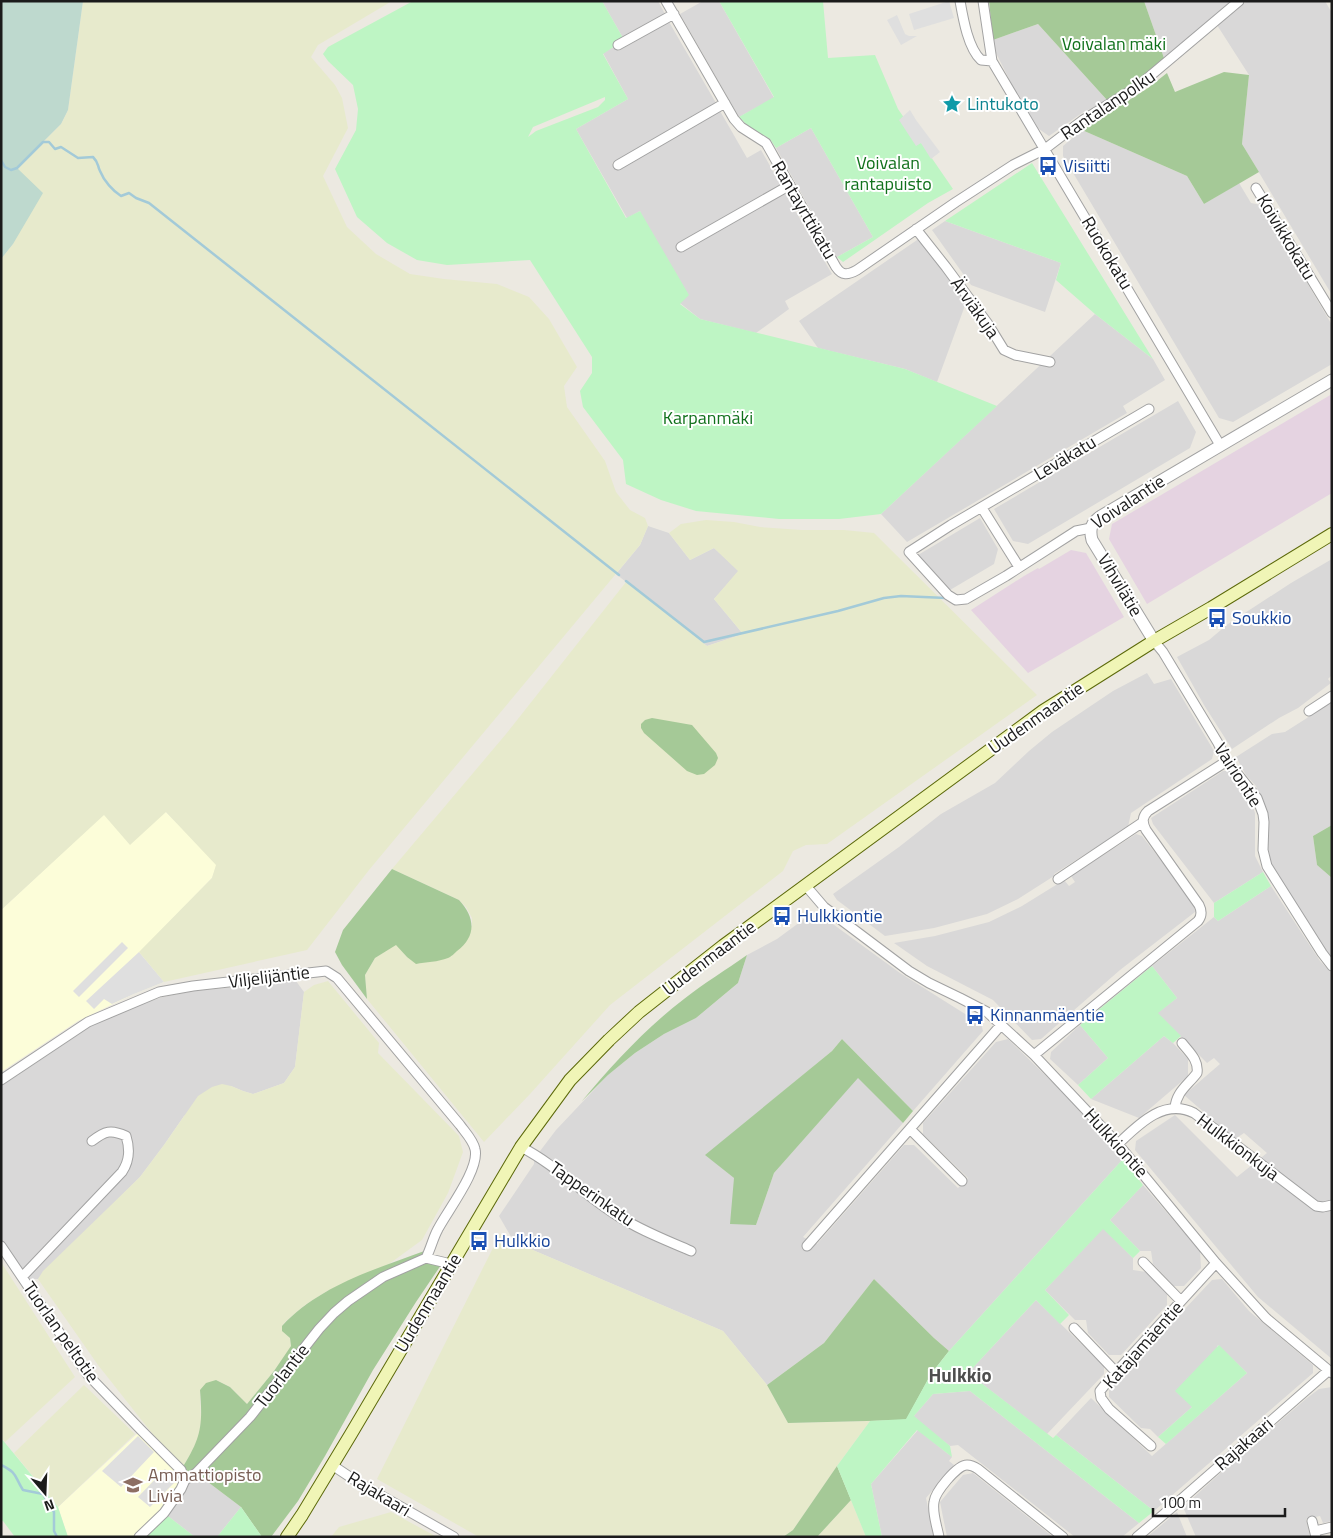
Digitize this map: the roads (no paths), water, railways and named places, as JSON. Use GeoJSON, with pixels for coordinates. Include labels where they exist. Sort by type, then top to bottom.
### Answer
{"type":"FeatureCollection","features":[{"type":"Feature","properties":{"kind":"main road","name":"Uudenmaantie"},"geometry":{"type":"LineString","coordinates":[[287,1537],[332,1465],[521,1146],[570,1080],[615,1034],[678,981],[1012,733],[1083,685],[1332,534]]}},
{"type":"Feature","properties":{"kind":"street","name":"Rantayrttikatu"},"geometry":{"type":"LineString","coordinates":[[666,1],[737,123],[766,143],[836,267],[842,273],[853,272],[1013,165],[1045,148]]}},
{"type":"Feature","properties":{"kind":"street","name":"Ruokokatu"},"geometry":{"type":"LineString","coordinates":[[960,1],[966,30],[978,57],[981,60],[992,61]]}},
{"type":"Feature","properties":{"kind":"street","name":"Ruokokatu"},"geometry":{"type":"LineString","coordinates":[[983,1],[992,61],[1220,445]]}},
{"type":"Feature","properties":{"kind":"street","name":"Rantalanpolku"},"geometry":{"type":"LineString","coordinates":[[1045,148],[1083,120],[1148,80],[1239,1]]}},
{"type":"Feature","properties":{"kind":"street"},"geometry":{"type":"LineString","coordinates":[[618,45],[674,14]]}},
{"type":"Feature","properties":{"kind":"street"},"geometry":{"type":"LineString","coordinates":[[618,165],[725,103]]}},
{"type":"Feature","properties":{"kind":"street"},"geometry":{"type":"LineString","coordinates":[[681,247],[790,185]]}},
{"type":"Feature","properties":{"kind":"street","name":"Koivikkokatu"},"geometry":{"type":"LineString","coordinates":[[1256,188],[1332,312]]}},
{"type":"Feature","properties":{"kind":"street","name":"Ärviäkuja"},"geometry":{"type":"LineString","coordinates":[[916,229],[946,266],[988,324],[1004,350],[1015,356],[1050,362]]}},
{"type":"Feature","properties":{"kind":"street","name":"Voivalantie"},"geometry":{"type":"LineString","coordinates":[[909,552],[948,595],[956,600],[966,599],[1076,531],[1091,528],[1094,521],[1101,516],[1332,380]]}},
{"type":"Feature","properties":{"kind":"street","name":"Leväkatu"},"geometry":{"type":"LineString","coordinates":[[909,552],[1149,409]]}},
{"type":"Feature","properties":{"kind":"street"},"geometry":{"type":"LineString","coordinates":[[982,508],[1019,567]]}},
{"type":"Feature","properties":{"kind":"street","name":"Vihvilätie"},"geometry":{"type":"LineString","coordinates":[[1091,528],[1092,540],[1154,641]]}},
{"type":"Feature","properties":{"kind":"street","name":"Vairiontie"},"geometry":{"type":"LineString","coordinates":[[1154,641],[1163,652],[1218,743],[1227,762],[1252,790],[1260,806],[1264,822],[1263,850],[1267,866],[1332,966]]}},
{"type":"Feature","properties":{"kind":"street"},"geometry":{"type":"LineString","coordinates":[[1309,710],[1332,696]]}},
{"type":"Feature","properties":{"kind":"street"},"geometry":{"type":"LineString","coordinates":[[1034,1055],[1201,918],[1202,914],[1199,905],[1146,830],[1143,822],[1148,811],[1227,762]]}},
{"type":"Feature","properties":{"kind":"street"},"geometry":{"type":"LineString","coordinates":[[1058,880],[1143,822]]}},
{"type":"Feature","properties":{"kind":"street","name":"Hulkkiontie"},"geometry":{"type":"LineString","coordinates":[[806,886],[824,907],[909,971],[986,1012],[1034,1055],[1118,1144],[1216,1264],[1266,1318],[1330,1372]]}},
{"type":"Feature","properties":{"kind":"street","name":"Viljelijäntie"},"geometry":{"type":"LineString","coordinates":[[1,1080],[88,1022],[160,992],[193,986],[326,971],[337,978],[442,1103],[465,1132],[475,1149],[475,1163],[470,1175],[437,1231],[426,1258]]}},
{"type":"Feature","properties":{"kind":"street"},"geometry":{"type":"LineString","coordinates":[[807,1246],[1001,1025]]}},
{"type":"Feature","properties":{"kind":"street"},"geometry":{"type":"LineString","coordinates":[[1175,1108],[1175,1100],[1197,1073],[1198,1068],[1195,1060],[1182,1043]]}},
{"type":"Feature","properties":{"kind":"street","name":"Hulkkionkuja"},"geometry":{"type":"LineString","coordinates":[[1118,1144],[1145,1120],[1160,1112],[1181,1108],[1194,1113],[1316,1206],[1332,1205]]}},
{"type":"Feature","properties":{"kind":"street"},"geometry":{"type":"LineString","coordinates":[[910,1129],[962,1181]]}},
{"type":"Feature","properties":{"kind":"street"},"geometry":{"type":"LineString","coordinates":[[22,1277],[122,1172],[127,1164],[129,1146],[126,1136],[110,1131],[101,1134],[92,1141]]}},
{"type":"Feature","properties":{"kind":"street","name":"Tapperinkatu"},"geometry":{"type":"LineString","coordinates":[[521,1146],[539,1156],[614,1214],[691,1252]]}},
{"type":"Feature","properties":{"kind":"street","name":"Tuorlan peltotie"},"geometry":{"type":"LineString","coordinates":[[1,1246],[88,1375],[181,1470],[185,1480]]}},
{"type":"Feature","properties":{"kind":"street"},"geometry":{"type":"LineString","coordinates":[[426,1258],[451,1264]]}},
{"type":"Feature","properties":{"kind":"street","name":"Tuorlantie"},"geometry":{"type":"LineString","coordinates":[[139,1537],[164,1512],[181,1489],[185,1480],[196,1473],[250,1417],[307,1344],[334,1313],[365,1288],[383,1277],[426,1258]]}},
{"type":"Feature","properties":{"kind":"street"},"geometry":{"type":"LineString","coordinates":[[1143,1262],[1181,1301]]}},
{"type":"Feature","properties":{"kind":"street","name":"Katajamäentie"},"geometry":{"type":"LineString","coordinates":[[1151,1446],[1109,1409],[1100,1391],[1216,1264]]}},
{"type":"Feature","properties":{"kind":"street"},"geometry":{"type":"LineString","coordinates":[[1074,1328],[1116,1372]]}},
{"type":"Feature","properties":{"kind":"street","name":"Rajakaari"},"geometry":{"type":"LineString","coordinates":[[1137,1537],[1330,1372]]}},
{"type":"Feature","properties":{"kind":"street","name":"Rajakaari"},"geometry":{"type":"LineString","coordinates":[[332,1465],[359,1483],[454,1537]]}},
{"type":"Feature","properties":{"kind":"street"},"geometry":{"type":"LineString","coordinates":[[939,1537],[934,1511],[934,1498],[956,1470],[961,1466],[967,1465],[978,1469],[1063,1537]]}},
{"type":"Feature","properties":{"kind":"street"},"geometry":{"type":"LineString","coordinates":[[1312,1521],[1316,1534],[1332,1527]]}},
{"type":"Feature","properties":{"kind":"waterway"},"geometry":{"type":"LineString","coordinates":[[1,160],[5,167],[11,170],[17,168],[43,142],[49,142],[55,149],[61,147],[78,158],[93,157],[104,178],[118,194],[121,196],[129,193],[149,203],[619,575]]}},
{"type":"Feature","properties":{"kind":"waterway"},"geometry":{"type":"LineString","coordinates":[[626,581],[704,642],[838,611],[884,598],[901,596],[946,598]]}},
{"type":"Feature","properties":{"kind":"waterway"},"geometry":{"type":"LineString","coordinates":[[1,1465],[15,1475],[23,1490],[43,1494],[54,1512],[54,1531],[57,1537]]}},
{"type":"Feature","properties":{"kind":"place","name":"Lintukoto"},"geometry":{"type":"Point","coordinates":[952,104]}},
{"type":"Feature","properties":{"kind":"place","name":"Visiitti"},"geometry":{"type":"Point","coordinates":[1048,166]}},
{"type":"Feature","properties":{"kind":"place","name":"Soukkio"},"geometry":{"type":"Point","coordinates":[1217,618]}},
{"type":"Feature","properties":{"kind":"place","name":"Hulkkiontie"},"geometry":{"type":"Point","coordinates":[782,916]}},
{"type":"Feature","properties":{"kind":"place","name":"Kinnanmäentie"},"geometry":{"type":"Point","coordinates":[975,1015]}},
{"type":"Feature","properties":{"kind":"place","name":"Hulkkio"},"geometry":{"type":"Point","coordinates":[479,1241]}},
{"type":"Feature","properties":{"kind":"place","name":"Ammattiopisto Livia"},"geometry":{"type":"Point","coordinates":[133,1485]}},
{"type":"Feature","properties":{"kind":"district","name":"Hulkkio"},"geometry":{"type":"Point","coordinates":[960,1375]}},
{"type":"Feature","properties":{"kind":"park label","name":"Voivalan mäki"},"geometry":{"type":"Point","coordinates":[1114,44]}},
{"type":"Feature","properties":{"kind":"park label","name":"Voivalan rantapuisto"},"geometry":{"type":"Point","coordinates":[888,173]}},
{"type":"Feature","properties":{"kind":"park label","name":"Karpanmäki"},"geometry":{"type":"Point","coordinates":[708,418]}}]}
